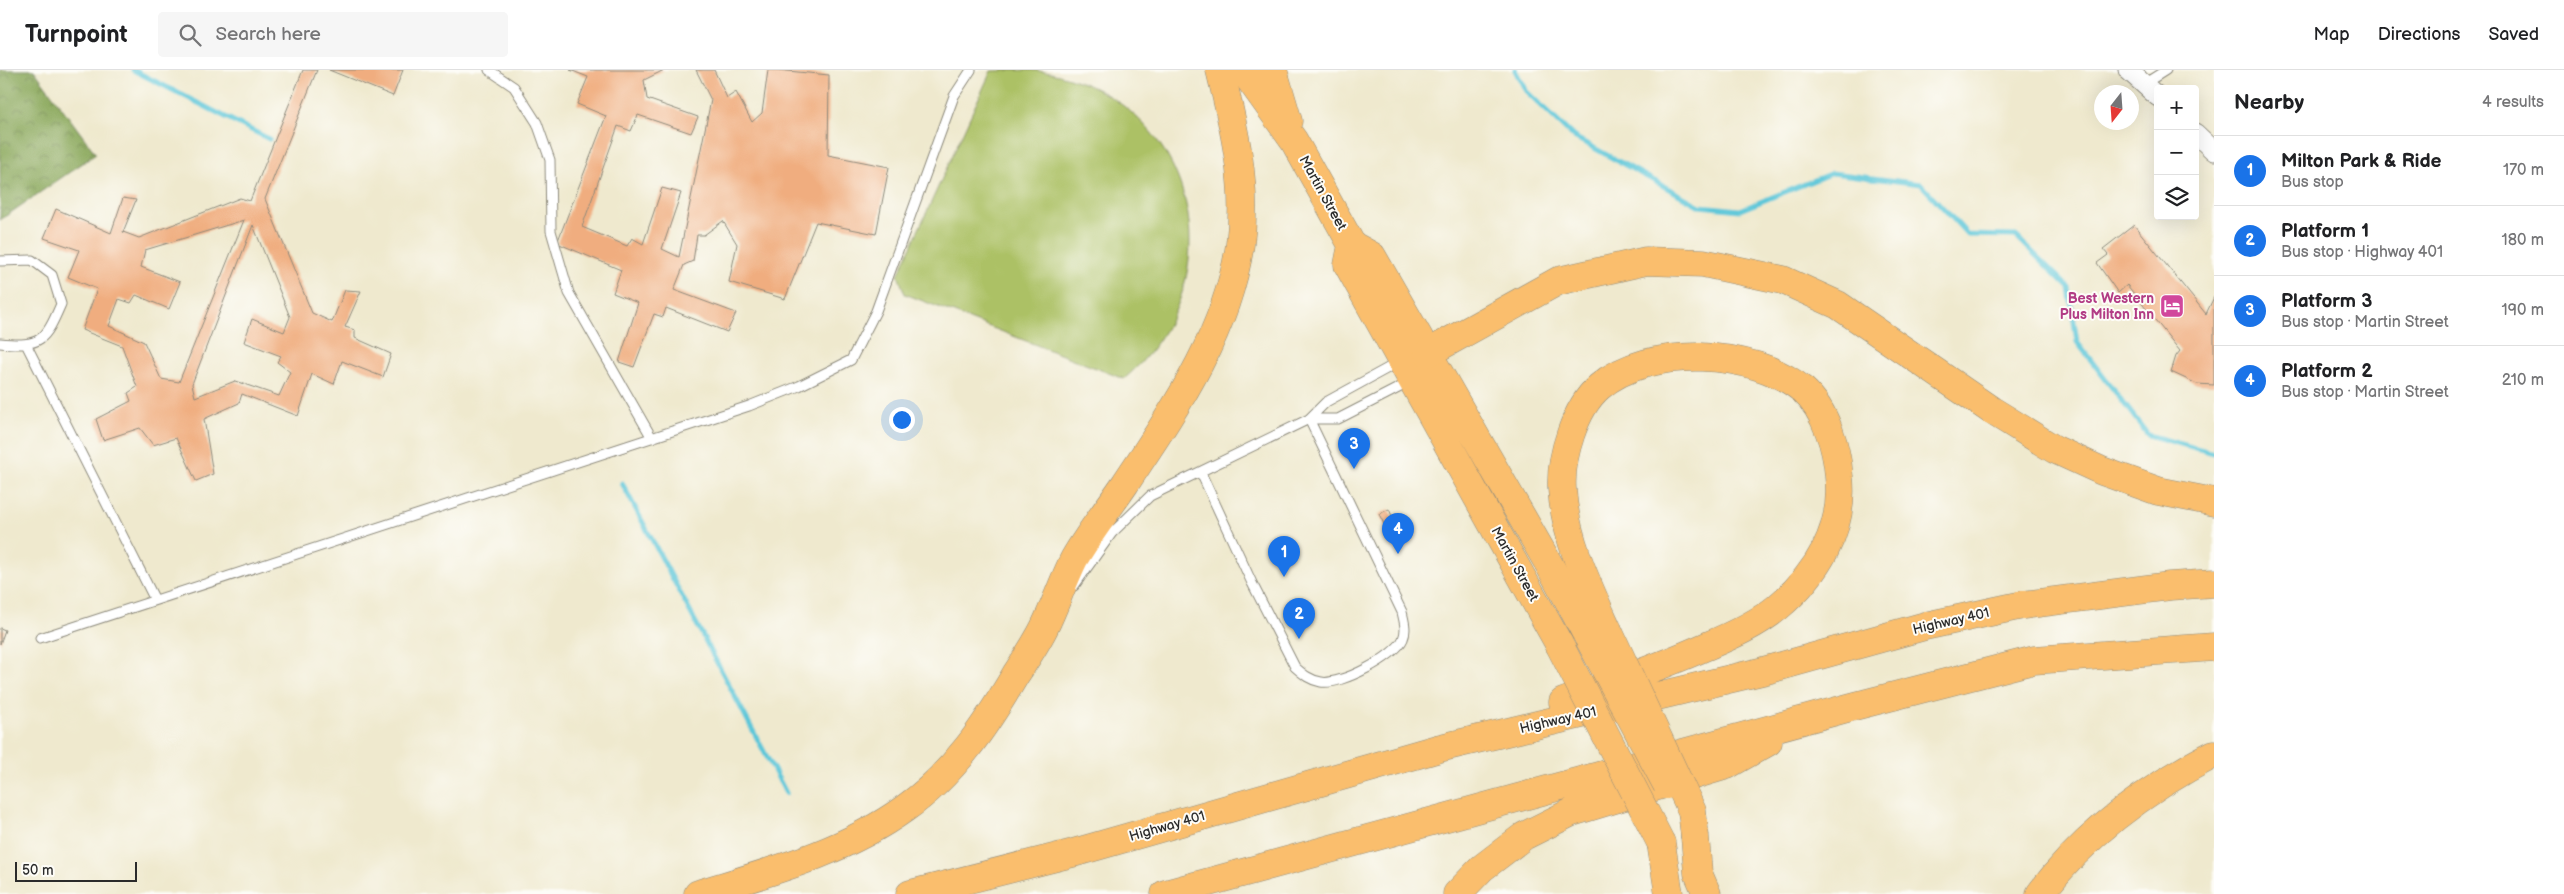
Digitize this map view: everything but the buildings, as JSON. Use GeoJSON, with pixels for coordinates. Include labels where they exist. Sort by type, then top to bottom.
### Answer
{"type":"FeatureCollection","features":[{"type":"Feature","properties":{"kind":"main road"},"geometry":{"type":"LineString","coordinates":[[698,894],[774,871],[852,841],[905,808],[946,774],[984,726],[1044,629],[1074,560],[1171,413],[1204,355],[1225,304],[1240,244],[1242,186],[1236,136],[1220,70]]}},
{"type":"Feature","properties":{"kind":"main road","name":"Martin Street"},"geometry":{"type":"LineString","coordinates":[[1243,70],[1294,141],[1352,245],[1372,256],[1419,365],[1661,843],[1702,884]]}},
{"type":"Feature","properties":{"kind":"main road","name":"Martin Street"},"geometry":{"type":"LineString","coordinates":[[1273,70],[1294,141]]}},
{"type":"Feature","properties":{"kind":"main road"},"geometry":{"type":"LineString","coordinates":[[1419,365],[1558,281],[1646,261],[1703,263],[1783,280],[1838,305],[1991,410],[2054,449],[2102,471],[2158,491],[2214,502]]}},
{"type":"Feature","properties":{"kind":"main road"},"geometry":{"type":"LineString","coordinates":[[1440,748],[1679,658],[1738,632],[1777,608],[1813,573],[1834,532],[1841,490],[1837,457],[1826,423],[1804,391],[1774,372],[1738,362],[1697,356],[1657,360],[1626,371],[1599,387],[1578,415],[1566,448],[1562,488],[1578,560],[1598,634],[1692,811],[1702,884]]}},
{"type":"Feature","properties":{"kind":"main road","name":"Martin Street"},"geometry":{"type":"LineString","coordinates":[[1419,365],[1550,566],[1598,634]]}},
{"type":"Feature","properties":{"kind":"main road","name":"Highway 401"},"geometry":{"type":"LineString","coordinates":[[910,894],[1073,853],[1440,748],[1764,671],[1925,626],[2014,607],[2170,586],[2214,583]]}},
{"type":"Feature","properties":{"kind":"main road"},"geometry":{"type":"LineString","coordinates":[[1165,894],[2034,660],[2214,646]]}},
{"type":"Feature","properties":{"kind":"main road"},"geometry":{"type":"LineString","coordinates":[[1457,894],[1482,868],[1524,836],[1572,812],[1727,765],[1806,721]]}},
{"type":"Feature","properties":{"kind":"main road"},"geometry":{"type":"LineString","coordinates":[[2040,894],[2096,832],[2168,778],[2214,754]]}},
{"type":"Feature","properties":{"kind":"main road"},"geometry":{"type":"LineString","coordinates":[[1661,843],[1669,894]]}},
{"type":"Feature","properties":{"kind":"street"},"geometry":{"type":"LineString","coordinates":[[2128,70],[2154,94]]}},
{"type":"Feature","properties":{"kind":"street"},"geometry":{"type":"LineString","coordinates":[[2199,137],[2214,151]]}},
{"type":"Feature","properties":{"kind":"lane"},"geometry":{"type":"LineString","coordinates":[[489,70],[514,87],[537,123],[550,160],[551,231],[569,293],[652,438]]}},
{"type":"Feature","properties":{"kind":"lane"},"geometry":{"type":"LineString","coordinates":[[40,638],[749,406],[799,386],[851,360],[876,311],[954,96],[971,70]]}},
{"type":"Feature","properties":{"kind":"lane"},"geometry":{"type":"LineString","coordinates":[[2144,84],[2166,70]]}},
{"type":"Feature","properties":{"kind":"lane"},"geometry":{"type":"LineString","coordinates":[[0,262],[32,260],[52,275],[62,304],[49,332],[27,346],[0,343]]}},
{"type":"Feature","properties":{"kind":"lane"},"geometry":{"type":"LineString","coordinates":[[27,346],[154,600]]}},
{"type":"Feature","properties":{"kind":"lane"},"geometry":{"type":"LineString","coordinates":[[1044,629],[1112,533],[1150,496],[1201,473],[1309,419],[1326,402],[1419,365]]}},
{"type":"Feature","properties":{"kind":"lane"},"geometry":{"type":"LineString","coordinates":[[1309,419],[1338,419],[1419,365]]}},
{"type":"Feature","properties":{"kind":"lane"},"geometry":{"type":"LineString","coordinates":[[1201,473],[1287,654],[1306,677],[1323,683],[1338,681],[1390,656],[1404,638],[1405,627],[1402,612],[1309,419]]}},
{"type":"Feature","properties":{"kind":"green space"},"geometry":{"type":"Polygon","coordinates":[[[0,70],[34,70],[96,154],[0,220],[0,70]]]}},
{"type":"Feature","properties":{"kind":"green space"},"geometry":{"type":"Polygon","coordinates":[[[1031,70],[1086,84],[1130,111],[1163,148],[1183,192],[1190,240],[1183,289],[1161,337],[1124,379],[905,294],[898,275],[991,71],[1031,70]]]}},
{"type":"Feature","properties":{"kind":"waterway"},"geometry":{"type":"LineString","coordinates":[[133,70],[269,139]]}},
{"type":"Feature","properties":{"kind":"waterway"},"geometry":{"type":"LineString","coordinates":[[1515,70],[1526,91],[1574,137],[1700,206],[1740,210],[1832,173],[1921,184],[1968,235],[2016,236],[2069,288],[2077,342],[2148,435],[2214,453]]}},
{"type":"Feature","properties":{"kind":"waterway"},"geometry":{"type":"LineString","coordinates":[[622,483],[786,793]]}},
{"type":"Feature","properties":{"kind":"place","name":"Best Western Plus Milton Inn"},"geometry":{"type":"Point","coordinates":[2172,306]}},
{"type":"Feature","properties":{"kind":"place","name":"Platform 3"},"geometry":{"type":"Point","coordinates":[1354,469]}},
{"type":"Feature","properties":{"kind":"place","name":"Platform 2"},"geometry":{"type":"Point","coordinates":[1398,554]}},
{"type":"Feature","properties":{"kind":"place","name":"Milton Park & Ride"},"geometry":{"type":"Point","coordinates":[1284,577]}},
{"type":"Feature","properties":{"kind":"place","name":"Platform 1"},"geometry":{"type":"Point","coordinates":[1299,639]}}]}
